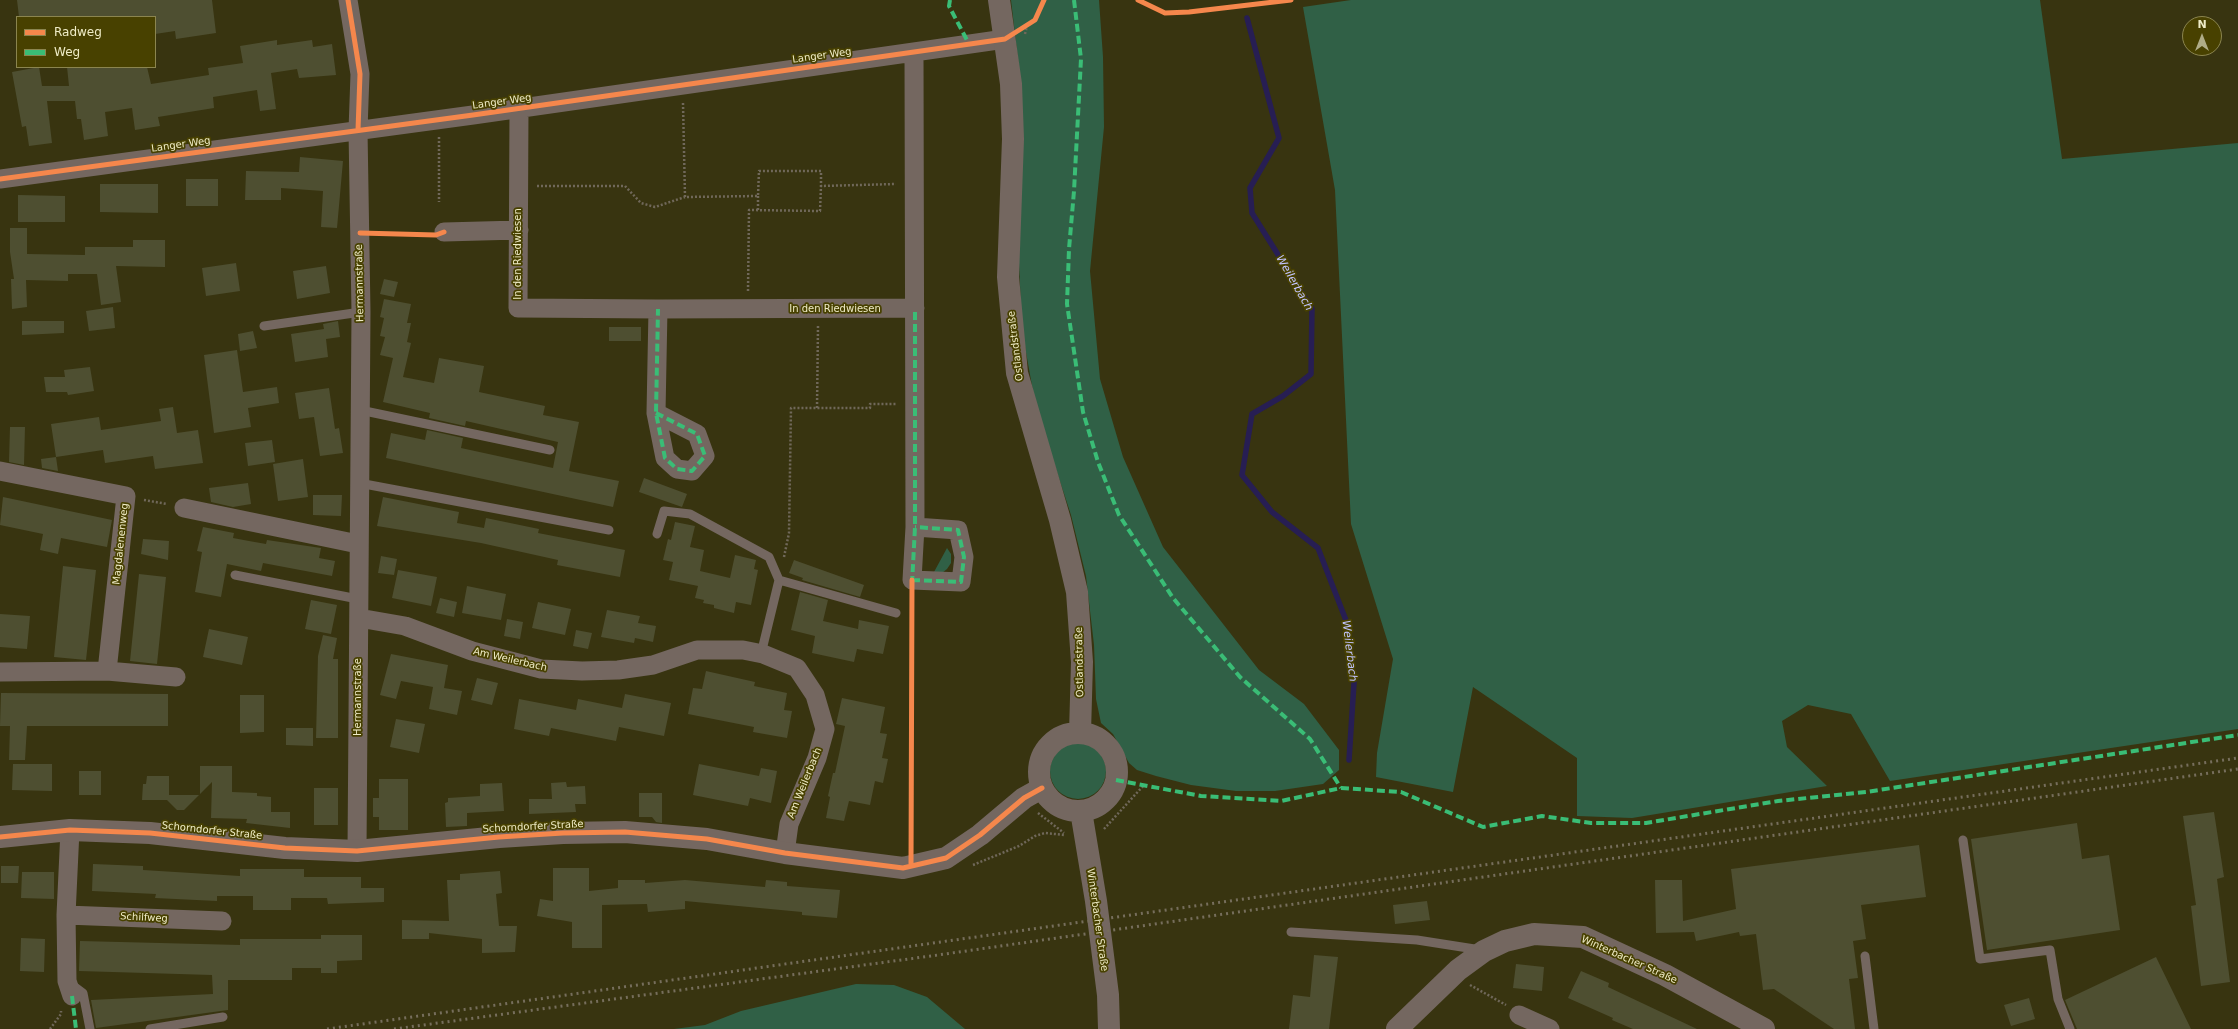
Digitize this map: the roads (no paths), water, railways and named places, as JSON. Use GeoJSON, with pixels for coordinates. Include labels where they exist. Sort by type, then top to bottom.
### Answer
{"type":"FeatureCollection","features":[{"type":"Feature","properties":{"kind":"street","name":"Hermannstraße"},"geometry":{"type":"LineString","coordinates":[[348,0],[360,74],[358,130],[361,312],[358,544],[359,618],[357,851]]}},
{"type":"Feature","properties":{"kind":"street","name":"Ostlandstraße"},"geometry":{"type":"LineString","coordinates":[[999,0],[1011,84],[1013,139],[1008,277],[1017,373],[1060,520],[1077,592],[1082,662],[1080,733]]}},
{"type":"Feature","properties":{"kind":"street","name":"Langer Weg"},"geometry":{"type":"LineString","coordinates":[[0,179],[519,109],[1005,39]]}},
{"type":"Feature","properties":{"kind":"street"},"geometry":{"type":"LineString","coordinates":[[914,52],[913,184],[915,308],[915,527]]}},
{"type":"Feature","properties":{"kind":"street","name":"In den Riedwiesen"},"geometry":{"type":"LineString","coordinates":[[519,109],[518,308],[658,310],[818,310],[915,308]]}},
{"type":"Feature","properties":{"kind":"street"},"geometry":{"type":"LineString","coordinates":[[444,232],[518,230]]}},
{"type":"Feature","properties":{"kind":"street"},"geometry":{"type":"LineString","coordinates":[[656,413],[658,310]]}},
{"type":"Feature","properties":{"kind":"street","name":"Magdalenenweg"},"geometry":{"type":"LineString","coordinates":[[0,470],[126,496],[107,671]]}},
{"type":"Feature","properties":{"kind":"street"},"geometry":{"type":"LineString","coordinates":[[184,508],[358,544]]}},
{"type":"Feature","properties":{"kind":"street","name":"Am Weilerbach"},"geometry":{"type":"LineString","coordinates":[[359,618],[405,626],[472,652],[541,669],[582,671],[618,670],[653,665],[697,650],[743,650],[761,654],[797,668],[815,695],[825,729],[817,758],[789,824],[785,853]]}},
{"type":"Feature","properties":{"kind":"street"},"geometry":{"type":"LineString","coordinates":[[0,672],[107,671],[176,677]]}},
{"type":"Feature","properties":{"kind":"street"},"geometry":{"type":"LineString","coordinates":[[1080,733],[1093,736],[1105,743],[1113,754],[1117,767],[1116,780],[1112,792],[1104,801],[1093,808],[1081,811],[1069,810],[1058,806],[1049,798],[1042,788],[1040,769],[1046,750],[1055,740],[1067,734],[1080,733]]}},
{"type":"Feature","properties":{"kind":"street","name":"Schorndorfer Straße"},"geometry":{"type":"LineString","coordinates":[[0,837],[70,830],[150,833],[286,848],[357,851],[499,837],[563,833],[625,832],[707,839],[785,853],[903,868],[946,858],[980,835],[1024,798],[1042,788]]}},
{"type":"Feature","properties":{"kind":"street","name":"Winterbacher Straße"},"geometry":{"type":"LineString","coordinates":[[1081,811],[1075,835],[1096,901],[1108,995],[1109,1029]]}},
{"type":"Feature","properties":{"kind":"street"},"geometry":{"type":"LineString","coordinates":[[69,988],[66,914],[70,830]]}},
{"type":"Feature","properties":{"kind":"street","name":"Schilfweg"},"geometry":{"type":"LineString","coordinates":[[66,914],[222,921]]}},
{"type":"Feature","properties":{"kind":"street","name":"Winterbacher Straße"},"geometry":{"type":"LineString","coordinates":[[1397,1029],[1452,976],[1484,951],[1505,941],[1534,934],[1583,937],[1665,975],[1740,1023],[1764,1029]]}},
{"type":"Feature","properties":{"kind":"street"},"geometry":{"type":"LineString","coordinates":[[1519,1015],[1550,1029]]}},
{"type":"Feature","properties":{"kind":"lane"},"geometry":{"type":"LineString","coordinates":[[264,326],[361,312]]}},
{"type":"Feature","properties":{"kind":"lane"},"geometry":{"type":"LineString","coordinates":[[360,410],[550,450]]}},
{"type":"Feature","properties":{"kind":"lane"},"geometry":{"type":"LineString","coordinates":[[359,483],[608,530]]}},
{"type":"Feature","properties":{"kind":"lane"},"geometry":{"type":"LineString","coordinates":[[657,534],[664,511],[690,514],[769,557],[779,580],[761,654]]}},
{"type":"Feature","properties":{"kind":"lane"},"geometry":{"type":"LineString","coordinates":[[234,575],[358,599]]}},
{"type":"Feature","properties":{"kind":"lane"},"geometry":{"type":"LineString","coordinates":[[779,580],[896,613]]}},
{"type":"Feature","properties":{"kind":"lane"},"geometry":{"type":"LineString","coordinates":[[1963,840],[1980,959],[2050,950],[2058,1000],[2070,1029]]}},
{"type":"Feature","properties":{"kind":"lane"},"geometry":{"type":"LineString","coordinates":[[1291,932],[1417,940],[1458,945],[1484,951]]}},
{"type":"Feature","properties":{"kind":"lane"},"geometry":{"type":"LineString","coordinates":[[1865,956],[1874,1029]]}},
{"type":"Feature","properties":{"kind":"lane"},"geometry":{"type":"LineString","coordinates":[[69,988],[83,993],[90,1029]]}},
{"type":"Feature","properties":{"kind":"lane"},"geometry":{"type":"LineString","coordinates":[[150,1029],[223,1017]]}},
{"type":"Feature","properties":{"kind":"waterway","name":"Weilerbach"},"geometry":{"type":"LineString","coordinates":[[1247,18],[1279,138],[1250,188],[1252,213],[1312,309],[1311,374],[1283,396],[1252,414],[1242,475],[1272,512],[1318,548],[1347,623],[1354,683],[1349,760]]}},
{"type":"Feature","properties":{"kind":"railway"},"geometry":{"type":"LineString","coordinates":[[327,1029],[2238,758]]}},
{"type":"Feature","properties":{"kind":"railway"},"geometry":{"type":"LineString","coordinates":[[394,1029],[938,955],[2238,769]]}}]}
